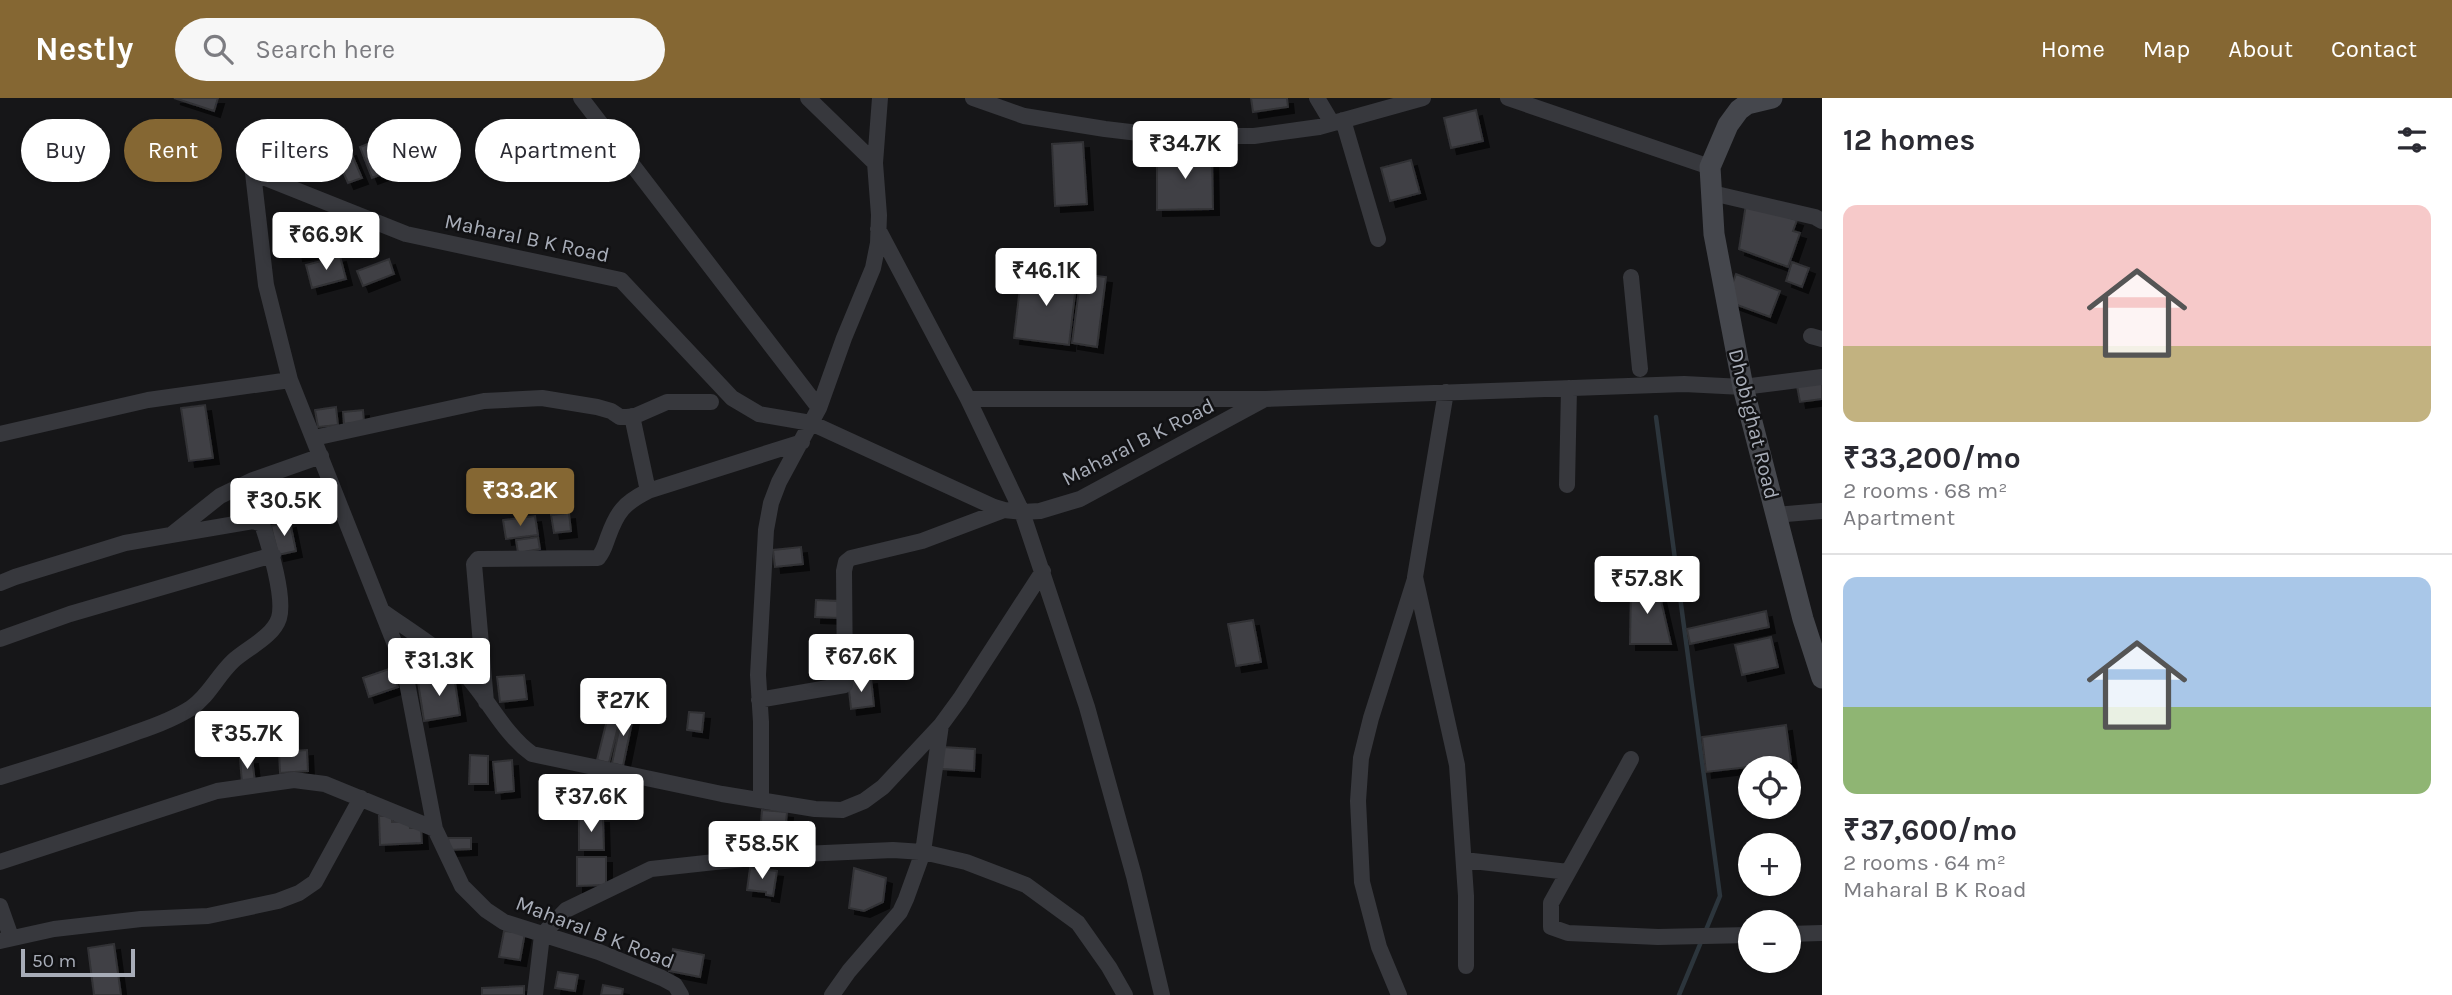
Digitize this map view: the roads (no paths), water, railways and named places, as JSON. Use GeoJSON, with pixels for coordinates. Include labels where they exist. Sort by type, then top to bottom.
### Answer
{"type":"FeatureCollection","features":[{"type":"Feature","properties":{"kind":"street"},"geometry":{"type":"LineString","coordinates":[[581,98],[815,416]]}},
{"type":"Feature","properties":{"kind":"street"},"geometry":{"type":"LineString","coordinates":[[808,98],[875,163]]}},
{"type":"Feature","properties":{"kind":"street"},"geometry":{"type":"LineString","coordinates":[[761,800],[758,676],[766,530],[771,503],[779,482],[815,416],[873,268],[878,229],[875,163],[880,98]]}},
{"type":"Feature","properties":{"kind":"street"},"geometry":{"type":"LineString","coordinates":[[973,98],[1024,116],[1147,134],[1254,136],[1338,122],[1423,98]]}},
{"type":"Feature","properties":{"kind":"street"},"geometry":{"type":"LineString","coordinates":[[1317,98],[1338,122],[1378,239]]}},
{"type":"Feature","properties":{"kind":"street"},"geometry":{"type":"LineString","coordinates":[[1508,98],[1710,167],[1728,125],[1739,110],[1747,104],[1772,98]]}},
{"type":"Feature","properties":{"kind":"street","name":"Dhobighat Road"},"geometry":{"type":"LineString","coordinates":[[1710,167],[1720,278],[1743,387],[1803,619],[1822,678]]}},
{"type":"Feature","properties":{"kind":"street","name":"Maharal B K Road"},"geometry":{"type":"LineString","coordinates":[[681,995],[675,985],[662,978],[599,952],[505,922],[486,909],[462,886],[435,829],[404,667],[290,380],[266,285],[253,173],[406,234],[621,280],[732,398],[759,414],[815,416],[1004,510],[1040,511],[1080,499],[1265,399],[1684,384],[1743,387],[1822,377]]}},
{"type":"Feature","properties":{"kind":"street"},"geometry":{"type":"LineString","coordinates":[[1712,193],[1815,217],[1822,221]]}},
{"type":"Feature","properties":{"kind":"street"},"geometry":{"type":"LineString","coordinates":[[878,229],[968,399],[1022,512],[1094,733],[1134,876],[1162,995]]}},
{"type":"Feature","properties":{"kind":"street"},"geometry":{"type":"LineString","coordinates":[[1631,277],[1640,369]]}},
{"type":"Feature","properties":{"kind":"street"},"geometry":{"type":"LineString","coordinates":[[0,434],[148,400],[290,380]]}},
{"type":"Feature","properties":{"kind":"street"},"geometry":{"type":"LineString","coordinates":[[1567,485],[1569,388]]}},
{"type":"Feature","properties":{"kind":"street"},"geometry":{"type":"LineString","coordinates":[[1399,995],[1379,947],[1362,882],[1358,801],[1362,758],[1371,718],[1415,577],[1446,393]]}},
{"type":"Feature","properties":{"kind":"street"},"geometry":{"type":"LineString","coordinates":[[314,438],[484,401],[542,398],[597,407],[620,417],[632,416],[667,402],[711,402]]}},
{"type":"Feature","properties":{"kind":"street"},"geometry":{"type":"LineString","coordinates":[[968,399],[1265,399]]}},
{"type":"Feature","properties":{"kind":"street"},"geometry":{"type":"LineString","coordinates":[[632,416],[648,491]]}},
{"type":"Feature","properties":{"kind":"street"},"geometry":{"type":"LineString","coordinates":[[486,702],[474,564],[476,561],[483,557],[598,558],[603,553],[615,517],[630,500],[648,491],[802,442]]}},
{"type":"Feature","properties":{"kind":"street"},"geometry":{"type":"LineString","coordinates":[[171,535],[220,496],[253,480],[321,456]]}},
{"type":"Feature","properties":{"kind":"street"},"geometry":{"type":"LineString","coordinates":[[759,700],[845,685],[846,562],[852,558],[922,541],[1004,510]]}},
{"type":"Feature","properties":{"kind":"street"},"geometry":{"type":"LineString","coordinates":[[1776,515],[1822,511]]}},
{"type":"Feature","properties":{"kind":"street"},"geometry":{"type":"LineString","coordinates":[[0,583],[125,543],[258,522],[262,524],[273,555],[280,610],[278,620],[271,631],[234,660],[208,694],[192,708],[172,719],[120,739],[0,777]]}},
{"type":"Feature","properties":{"kind":"street"},"geometry":{"type":"LineString","coordinates":[[0,639],[70,614],[273,555]]}},
{"type":"Feature","properties":{"kind":"street"},"geometry":{"type":"LineString","coordinates":[[381,610],[466,675],[520,745],[532,754],[545,759],[761,800],[815,809],[842,810],[864,801],[883,787],[941,725],[1043,571]]}},
{"type":"Feature","properties":{"kind":"street"},"geometry":{"type":"LineString","coordinates":[[1415,577],[1457,765],[1464,860],[1466,966]]}},
{"type":"Feature","properties":{"kind":"street"},"geometry":{"type":"LineString","coordinates":[[832,995],[900,912],[923,852],[941,725]]}},
{"type":"Feature","properties":{"kind":"street"},"geometry":{"type":"LineString","coordinates":[[1631,760],[1551,903],[1551,927],[1568,933],[1658,937],[1738,935]]}},
{"type":"Feature","properties":{"kind":"street"},"geometry":{"type":"LineString","coordinates":[[0,862],[217,791],[294,780],[326,784],[435,829]]}},
{"type":"Feature","properties":{"kind":"street"},"geometry":{"type":"LineString","coordinates":[[0,906],[5,939],[54,929],[141,919],[208,916],[278,901],[299,894],[314,882],[361,798]]}},
{"type":"Feature","properties":{"kind":"street"},"geometry":{"type":"LineString","coordinates":[[535,995],[542,935],[566,910],[651,869],[779,855],[894,850],[923,852],[966,862],[1026,885],[1077,923],[1109,967],[1125,995]]}},
{"type":"Feature","properties":{"kind":"street"},"geometry":{"type":"LineString","coordinates":[[1464,860],[1568,872]]}},
{"type":"Feature","properties":{"kind":"street"},"geometry":{"type":"LineString","coordinates":[[1801,934],[1822,933]]}},
{"type":"Feature","properties":{"kind":"waterway"},"geometry":{"type":"LineString","coordinates":[[1656,417],[1720,896],[1679,995]]}}]}
